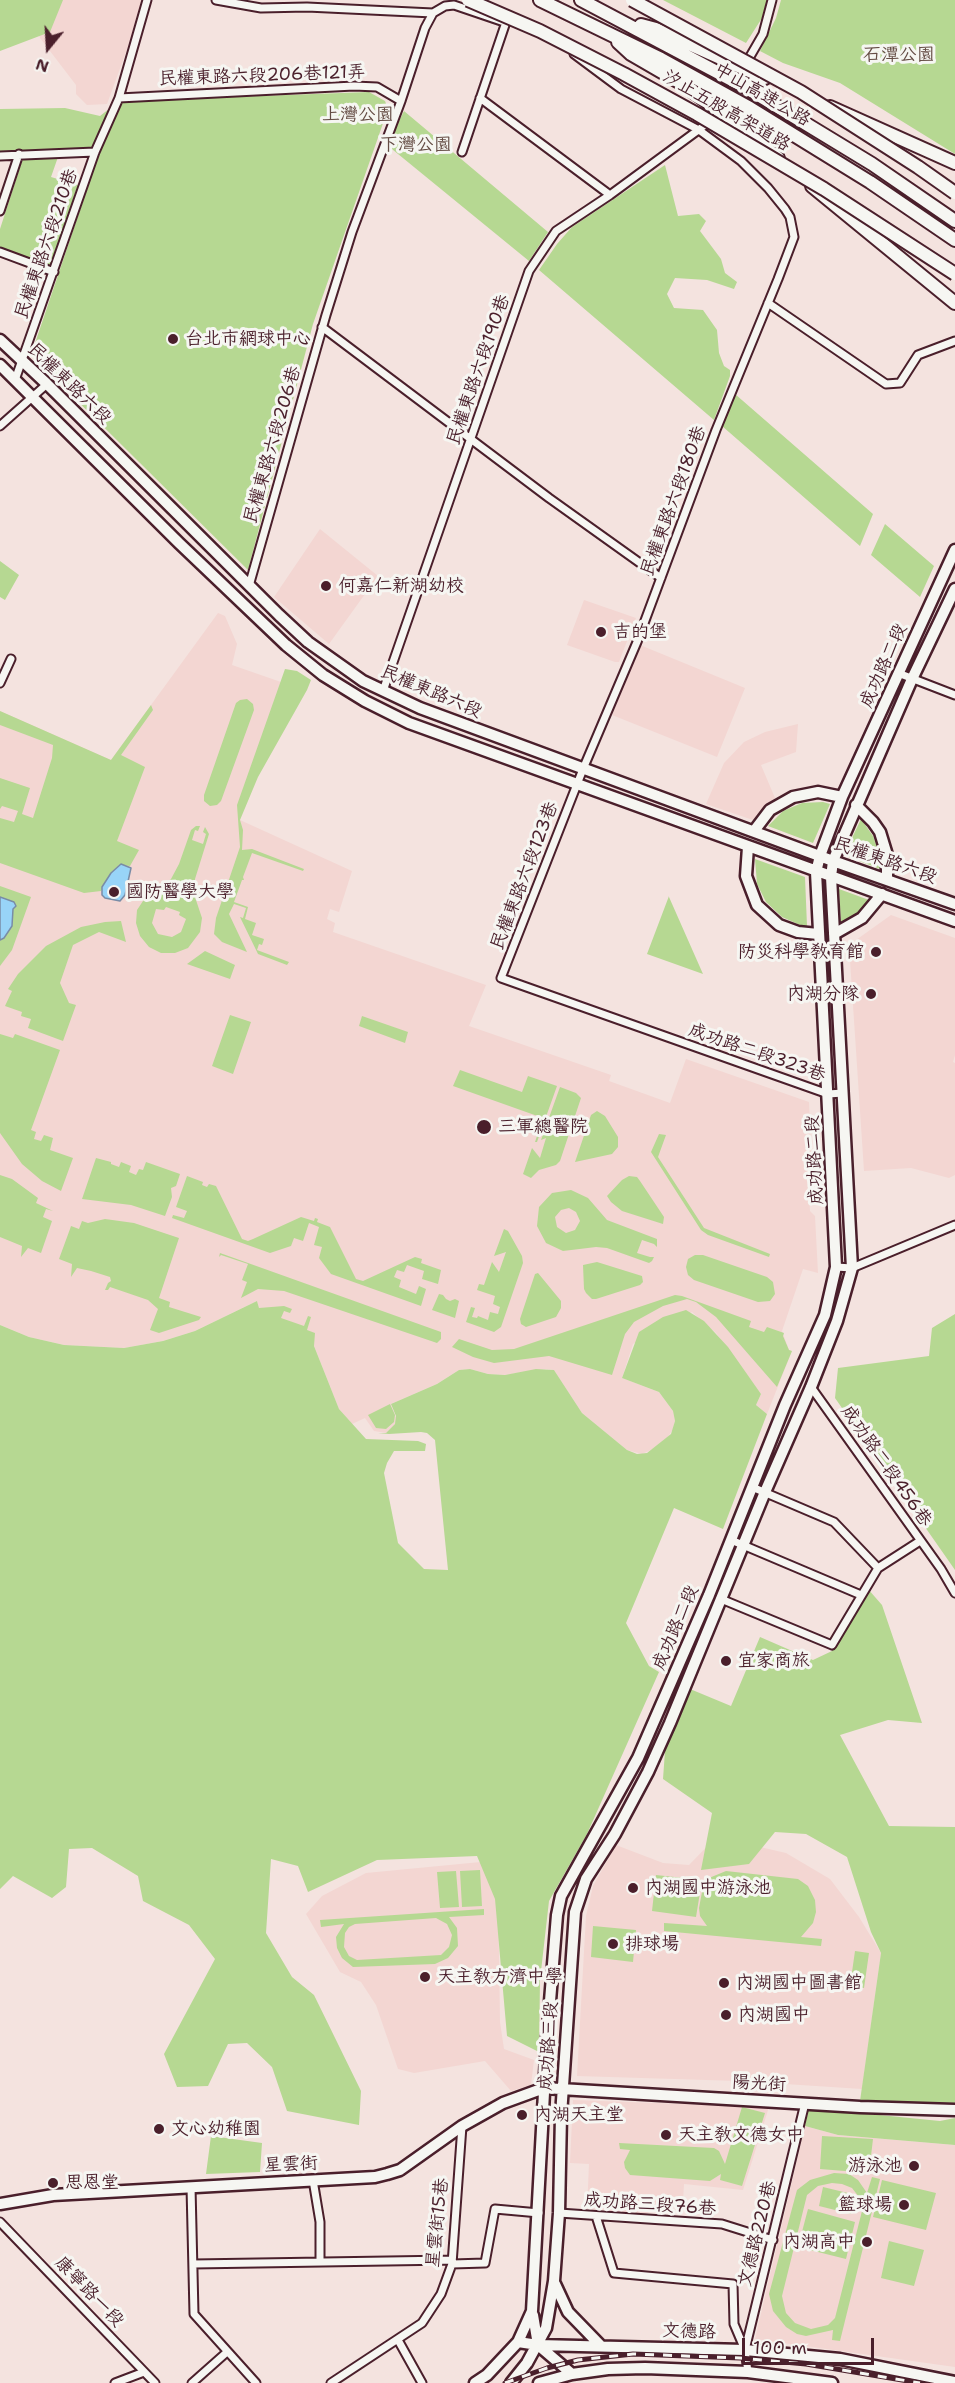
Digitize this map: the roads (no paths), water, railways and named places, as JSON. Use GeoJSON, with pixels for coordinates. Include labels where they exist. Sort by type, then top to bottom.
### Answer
{"type":"FeatureCollection","features":[{"type":"Feature","properties":{"kind":"highway","name":"汐止五股高架道路"},"geometry":{"type":"LineString","coordinates":[[468,0],[540,31],[697,114],[824,189],[955,274]]}},
{"type":"Feature","properties":{"kind":"highway","name":"中山高速公路"},"geometry":{"type":"LineString","coordinates":[[540,0],[661,59],[768,119],[870,182],[955,240]]}},
{"type":"Feature","properties":{"kind":"highway","name":"中山高速公路"},"geometry":{"type":"LineString","coordinates":[[581,0],[747,88],[872,164],[955,220]]}},
{"type":"Feature","properties":{"kind":"highway"},"geometry":{"type":"LineString","coordinates":[[632,0],[801,92],[955,193]]}},
{"type":"Feature","properties":{"kind":"highway"},"geometry":{"type":"LineString","coordinates":[[620,19],[656,28],[955,163]]}},
{"type":"Feature","properties":{"kind":"highway"},"geometry":{"type":"LineString","coordinates":[[603,29],[631,54],[681,83],[741,126],[955,303]]}},
{"type":"Feature","properties":{"kind":"main road","name":"民權東路六段"},"geometry":{"type":"LineString","coordinates":[[0,340],[308,642],[363,681],[420,708],[955,904]]}},
{"type":"Feature","properties":{"kind":"main road","name":"民權東路六段"},"geometry":{"type":"LineString","coordinates":[[0,365],[286,645],[323,675],[365,701],[409,723],[955,921]]}},
{"type":"Feature","properties":{"kind":"main road","name":"成功路二段"},"geometry":{"type":"LineString","coordinates":[[638,1758],[731,1540],[785,1405],[825,1315],[836,1267],[816,872],[842,797],[955,550]]}},
{"type":"Feature","properties":{"kind":"main road","name":"成功路二段"},"geometry":{"type":"LineString","coordinates":[[670,1723],[765,1492],[811,1388],[837,1321],[852,1268],[831,877],[833,861],[912,679],[955,589]]}},
{"type":"Feature","properties":{"kind":"main road"},"geometry":{"type":"LineString","coordinates":[[754,831],[770,810],[793,797],[818,792],[842,797]]}},
{"type":"Feature","properties":{"kind":"main road"},"geometry":{"type":"LineString","coordinates":[[856,805],[865,812],[880,832],[887,855],[887,879]]}},
{"type":"Feature","properties":{"kind":"main road"},"geometry":{"type":"LineString","coordinates":[[748,847],[746,876],[757,904],[779,925],[798,932],[818,934]]}},
{"type":"Feature","properties":{"kind":"main road"},"geometry":{"type":"LineString","coordinates":[[834,934],[862,918],[882,894]]}},
{"type":"Feature","properties":{"kind":"main road","name":"成功路三段"},"geometry":{"type":"LineString","coordinates":[[512,2383],[538,2345],[546,2328],[554,2281],[559,2214],[562,2089],[575,1912],[586,1879],[631,1803],[670,1723]]}},
{"type":"Feature","properties":{"kind":"main road","name":"成功路三段"},"geometry":{"type":"LineString","coordinates":[[475,2383],[488,2375],[518,2342],[532,2311],[544,2088],[557,1915],[561,1896],[638,1758]]}},
{"type":"Feature","properties":{"kind":"main road","name":"星雲街"},"geometry":{"type":"LineString","coordinates":[[0,2204],[46,2195],[375,2177],[400,2170],[462,2126],[503,2103],[544,2088],[562,2089]]}},
{"type":"Feature","properties":{"kind":"main road","name":"陽光街"},"geometry":{"type":"LineString","coordinates":[[562,2089],[955,2110]]}},
{"type":"Feature","properties":{"kind":"main road"},"geometry":{"type":"LineString","coordinates":[[554,2281],[568,2312],[600,2345]]}},
{"type":"Feature","properties":{"kind":"main road"},"geometry":{"type":"LineString","coordinates":[[532,2311],[538,2345],[572,2374]]}},
{"type":"Feature","properties":{"kind":"main road","name":"文德路"},"geometry":{"type":"LineString","coordinates":[[518,2342],[538,2345],[745,2350],[840,2359],[955,2382]]}},
{"type":"Feature","properties":{"kind":"main road","name":"文德路"},"geometry":{"type":"LineString","coordinates":[[539,2383],[572,2374],[608,2369],[645,2368],[748,2372],[832,2383]]}},
{"type":"Feature","properties":{"kind":"street","name":"民權東路六段210巷"},"geometry":{"type":"LineString","coordinates":[[15,380],[95,152],[119,98],[147,0]]}},
{"type":"Feature","properties":{"kind":"street"},"geometry":{"type":"LineString","coordinates":[[216,0],[261,8],[307,7],[433,13],[453,5],[506,22],[570,51],[621,89],[699,130]]}},
{"type":"Feature","properties":{"kind":"street"},"geometry":{"type":"LineString","coordinates":[[748,60],[763,34],[772,0]]}},
{"type":"Feature","properties":{"kind":"street","name":"民權東路六段206巷"},"geometry":{"type":"LineString","coordinates":[[249,586],[322,327],[352,232],[401,101],[425,28],[433,13]]}},
{"type":"Feature","properties":{"kind":"street"},"geometry":{"type":"LineString","coordinates":[[462,152],[506,22]]}},
{"type":"Feature","properties":{"kind":"street","name":"民權東路六段206巷121弄"},"geometry":{"type":"LineString","coordinates":[[119,98],[366,86],[386,91],[401,101]]}},
{"type":"Feature","properties":{"kind":"street"},"geometry":{"type":"LineString","coordinates":[[480,98],[610,195]]}},
{"type":"Feature","properties":{"kind":"street","name":"民權東路六段190巷"},"geometry":{"type":"LineString","coordinates":[[383,691],[529,272],[556,231],[610,195],[716,117]]}},
{"type":"Feature","properties":{"kind":"street","name":"民權東路六段180巷"},"geometry":{"type":"LineString","coordinates":[[577,784],[637,642],[716,430],[791,246],[794,228],[781,204],[751,170],[699,130]]}},
{"type":"Feature","properties":{"kind":"street"},"geometry":{"type":"LineString","coordinates":[[0,156],[95,152]]}},
{"type":"Feature","properties":{"kind":"street"},"geometry":{"type":"LineString","coordinates":[[0,211],[19,154]]}},
{"type":"Feature","properties":{"kind":"street"},"geometry":{"type":"LineString","coordinates":[[0,252],[54,272]]}},
{"type":"Feature","properties":{"kind":"street"},"geometry":{"type":"LineString","coordinates":[[768,303],[886,384],[900,383],[918,355],[955,341]]}},
{"type":"Feature","properties":{"kind":"street"},"geometry":{"type":"LineString","coordinates":[[322,327],[470,439],[662,578]]}},
{"type":"Feature","properties":{"kind":"street"},"geometry":{"type":"LineString","coordinates":[[0,426],[47,384]]}},
{"type":"Feature","properties":{"kind":"street"},"geometry":{"type":"LineString","coordinates":[[0,682],[11,659]]}},
{"type":"Feature","properties":{"kind":"street"},"geometry":{"type":"LineString","coordinates":[[898,674],[955,695]]}},
{"type":"Feature","properties":{"kind":"street","name":"民權東路六段123巷"},"geometry":{"type":"LineString","coordinates":[[501,978],[577,784]]}},
{"type":"Feature","properties":{"kind":"street","name":"成功路二段323巷"},"geometry":{"type":"LineString","coordinates":[[501,978],[828,1094],[843,1093]]}},
{"type":"Feature","properties":{"kind":"street"},"geometry":{"type":"LineString","coordinates":[[836,1267],[852,1268],[955,1225]]}},
{"type":"Feature","properties":{"kind":"street","name":"成功路二段456巷"},"geometry":{"type":"LineString","coordinates":[[811,1388],[955,1593]]}},
{"type":"Feature","properties":{"kind":"street"},"geometry":{"type":"LineString","coordinates":[[752,1487],[834,1522],[878,1568]]}},
{"type":"Feature","properties":{"kind":"street"},"geometry":{"type":"LineString","coordinates":[[731,1540],[861,1595]]}},
{"type":"Feature","properties":{"kind":"street"},"geometry":{"type":"LineString","coordinates":[[721,1599],[832,1645],[878,1568],[920,1541]]}},
{"type":"Feature","properties":{"kind":"street","name":"文德路220巷"},"geometry":{"type":"LineString","coordinates":[[748,2372],[745,2350],[805,2103]]}},
{"type":"Feature","properties":{"kind":"street","name":"星雲街15巷"},"geometry":{"type":"LineString","coordinates":[[331,2383],[422,2323],[441,2294],[452,2262],[462,2126]]}},
{"type":"Feature","properties":{"kind":"street"},"geometry":{"type":"LineString","coordinates":[[313,2180],[320,2222],[320,2262]]}},
{"type":"Feature","properties":{"kind":"street"},"geometry":{"type":"LineString","coordinates":[[191,2187],[194,2314],[256,2383]]}},
{"type":"Feature","properties":{"kind":"street"},"geometry":{"type":"LineString","coordinates":[[193,2264],[486,2263],[495,2209],[538,2213]]}},
{"type":"Feature","properties":{"kind":"street","name":"成功路三段76巷"},"geometry":{"type":"LineString","coordinates":[[559,2214],[722,2224],[773,2241]]}},
{"type":"Feature","properties":{"kind":"street"},"geometry":{"type":"LineString","coordinates":[[596,2216],[614,2274],[733,2284],[734,2324],[745,2350]]}},
{"type":"Feature","properties":{"kind":"street","name":"康寧路一段"},"geometry":{"type":"LineString","coordinates":[[0,2222],[155,2383]]}},
{"type":"Feature","properties":{"kind":"street"},"geometry":{"type":"LineString","coordinates":[[398,2340],[422,2383]]}},
{"type":"Feature","properties":{"kind":"street"},"geometry":{"type":"LineString","coordinates":[[192,2383],[227,2352]]}},
{"type":"Feature","properties":{"kind":"street"},"geometry":{"type":"LineString","coordinates":[[115,2383],[144,2372]]}},
{"type":"Feature","properties":{"kind":"water"},"geometry":{"type":"Polygon","coordinates":[[[121,864],[131,868],[125,895],[120,901],[105,898],[102,895],[102,887],[111,873],[121,864]]]}},
{"type":"Feature","properties":{"kind":"water"},"geometry":{"type":"Polygon","coordinates":[[[0,897],[14,902],[16,906],[13,909],[12,926],[0,940],[0,897]]]}},
{"type":"Feature","properties":{"kind":"tunnel"},"geometry":{"type":"LineString","coordinates":[[718,112],[744,67]]}},
{"type":"Feature","properties":{"kind":"railway"},"geometry":{"type":"LineString","coordinates":[[505,2383],[578,2360],[633,2354],[740,2358],[806,2364],[920,2383]]}},
{"type":"Feature","properties":{"kind":"place","name":"台北市網球中心"},"geometry":{"type":"Point","coordinates":[173,339]}},
{"type":"Feature","properties":{"kind":"place","name":"何嘉仁新湖幼校"},"geometry":{"type":"Point","coordinates":[326,586]}},
{"type":"Feature","properties":{"kind":"place","name":"吉的堡"},"geometry":{"type":"Point","coordinates":[601,632]}},
{"type":"Feature","properties":{"kind":"place","name":"國防醫學大學"},"geometry":{"type":"Point","coordinates":[114,892]}},
{"type":"Feature","properties":{"kind":"place","name":"防災科學教育館"},"geometry":{"type":"Point","coordinates":[876,952]}},
{"type":"Feature","properties":{"kind":"place","name":"內湖分隊"},"geometry":{"type":"Point","coordinates":[871,994]}},
{"type":"Feature","properties":{"kind":"place","name":"三軍總醫院"},"geometry":{"type":"Point","coordinates":[484,1127]}},
{"type":"Feature","properties":{"kind":"place","name":"宜家商旅"},"geometry":{"type":"Point","coordinates":[726,1661]}},
{"type":"Feature","properties":{"kind":"place","name":"內湖國中游泳池"},"geometry":{"type":"Point","coordinates":[633,1888]}},
{"type":"Feature","properties":{"kind":"place","name":"排球場"},"geometry":{"type":"Point","coordinates":[613,1944]}},
{"type":"Feature","properties":{"kind":"place","name":"天主教方濟中學"},"geometry":{"type":"Point","coordinates":[425,1977]}},
{"type":"Feature","properties":{"kind":"place","name":"內湖國中圖書館"},"geometry":{"type":"Point","coordinates":[724,1983]}},
{"type":"Feature","properties":{"kind":"place","name":"內湖國中"},"geometry":{"type":"Point","coordinates":[726,2015]}},
{"type":"Feature","properties":{"kind":"place","name":"內湖天主堂"},"geometry":{"type":"Point","coordinates":[522,2115]}},
{"type":"Feature","properties":{"kind":"place","name":"文心幼稚園"},"geometry":{"type":"Point","coordinates":[159,2129]}},
{"type":"Feature","properties":{"kind":"place","name":"天主教文德女中"},"geometry":{"type":"Point","coordinates":[666,2135]}},
{"type":"Feature","properties":{"kind":"place","name":"游泳池"},"geometry":{"type":"Point","coordinates":[914,2166]}},
{"type":"Feature","properties":{"kind":"place","name":"思恩堂"},"geometry":{"type":"Point","coordinates":[53,2183]}},
{"type":"Feature","properties":{"kind":"place","name":"籃球場"},"geometry":{"type":"Point","coordinates":[904,2205]}},
{"type":"Feature","properties":{"kind":"place","name":"內湖高中"},"geometry":{"type":"Point","coordinates":[867,2242]}},
{"type":"Feature","properties":{"kind":"park label","name":"石潭公園"},"geometry":{"type":"Point","coordinates":[899,55]}},
{"type":"Feature","properties":{"kind":"park label","name":"上灣公園"},"geometry":{"type":"Point","coordinates":[358,115]}},
{"type":"Feature","properties":{"kind":"park label","name":"下灣公園"},"geometry":{"type":"Point","coordinates":[416,145]}}]}
